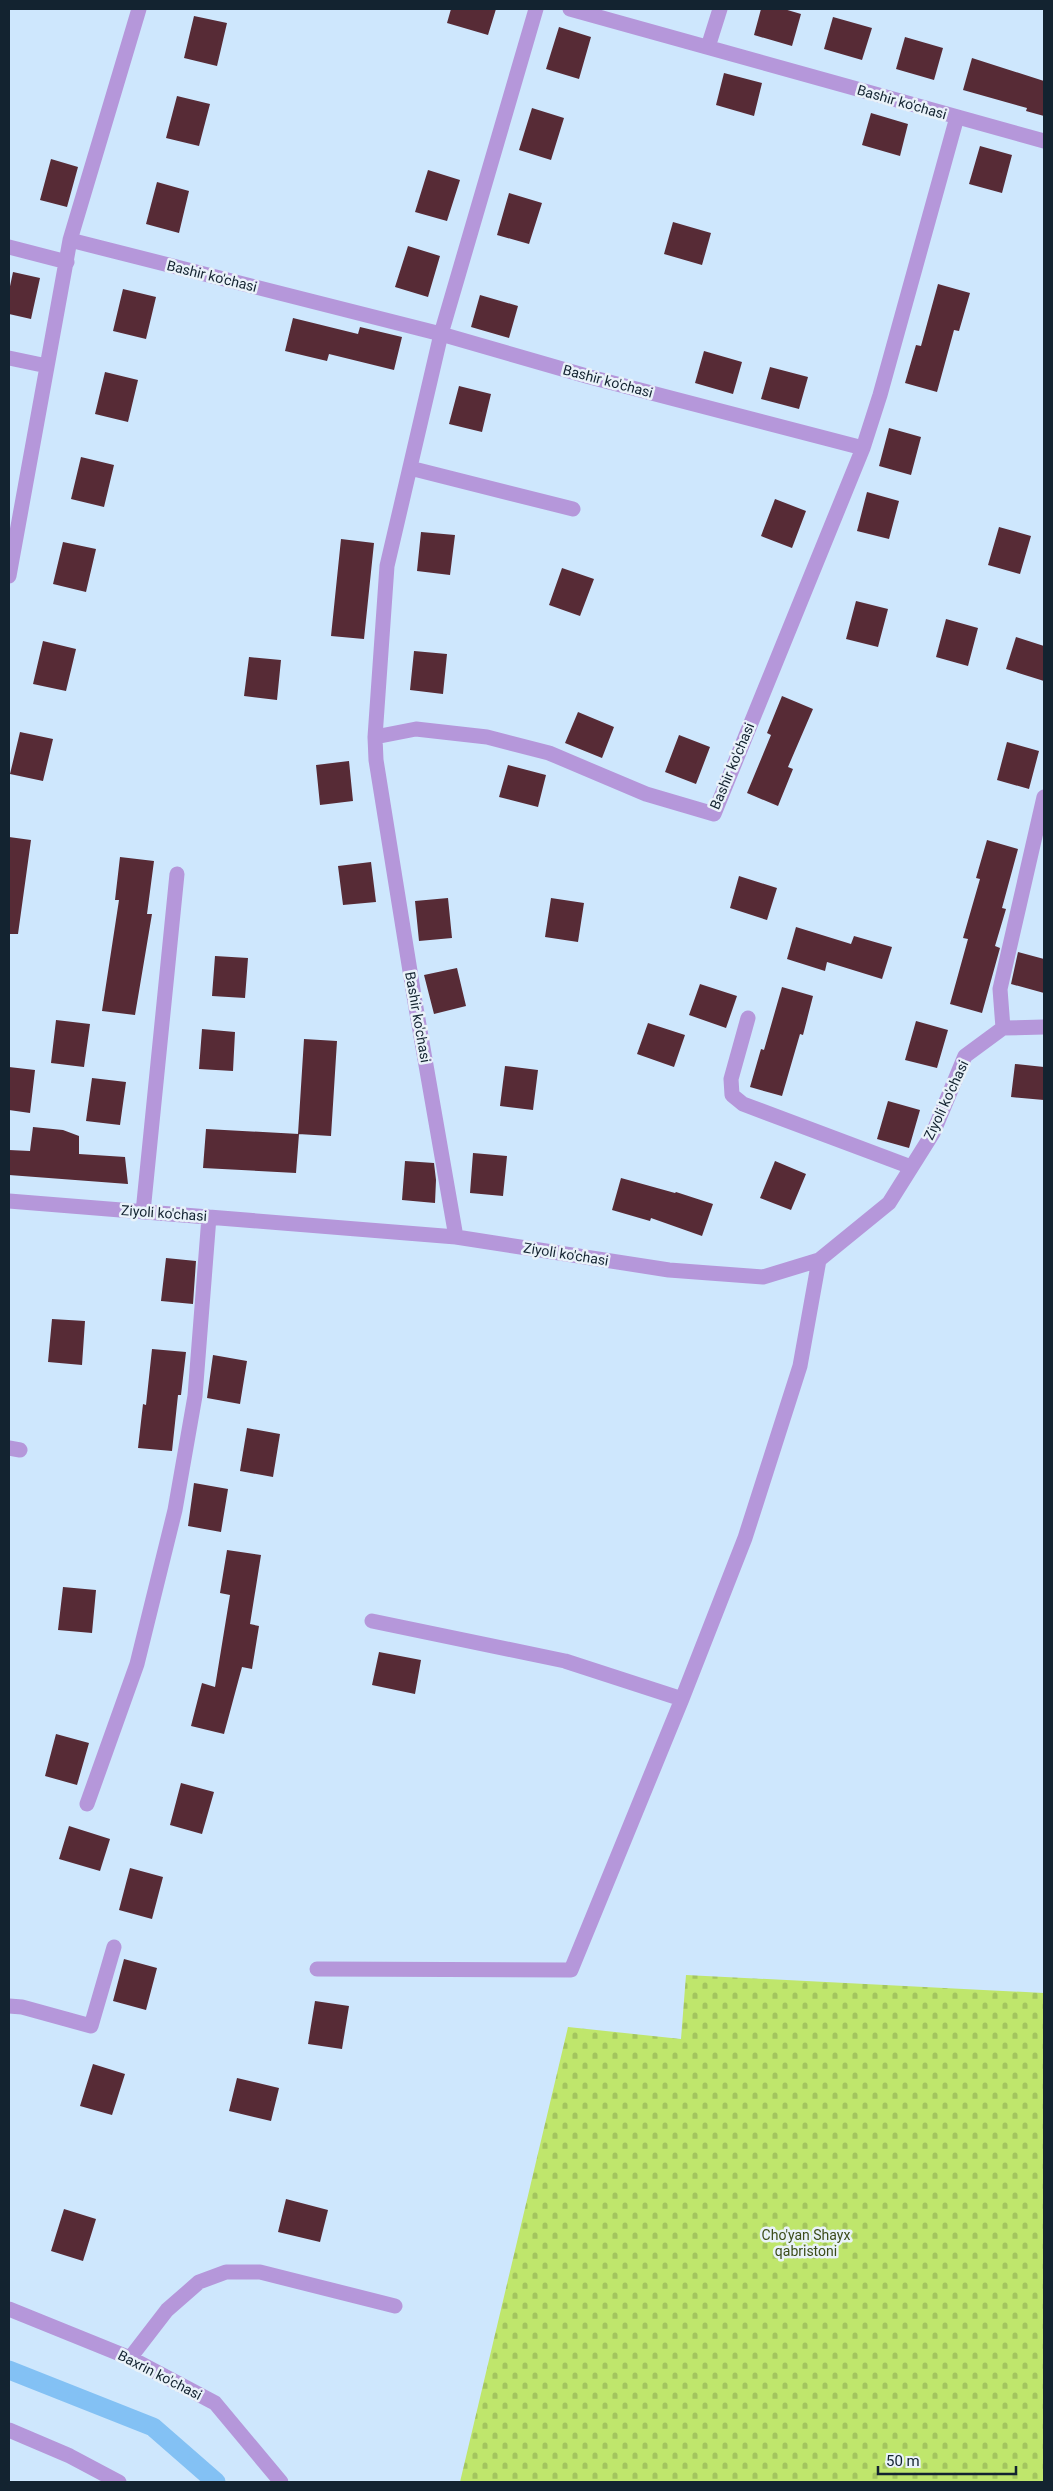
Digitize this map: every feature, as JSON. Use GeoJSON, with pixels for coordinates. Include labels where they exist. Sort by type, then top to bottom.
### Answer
{"type":"FeatureCollection","features":[{"type":"Feature","properties":{"kind":"street"},"geometry":{"type":"LineString","coordinates":[[9,576],[70,240],[139,9]]}},
{"type":"Feature","properties":{"kind":"street","name":"Bashir ko'chasi"},"geometry":{"type":"LineString","coordinates":[[456,1237],[413,992],[376,760],[375,737],[387,566],[441,334],[536,9]]}},
{"type":"Feature","properties":{"kind":"street","name":"Bashir ko'chasi"},"geometry":{"type":"LineString","coordinates":[[570,9],[1044,142]]}},
{"type":"Feature","properties":{"kind":"street"},"geometry":{"type":"LineString","coordinates":[[708,47],[720,9]]}},
{"type":"Feature","properties":{"kind":"street","name":"Bashir ko'chasi"},"geometry":{"type":"LineString","coordinates":[[375,737],[416,728],[487,737],[550,753],[646,794],[714,814],[863,448],[880,395],[957,117]]}},
{"type":"Feature","properties":{"kind":"street","name":"Bashir ko'chasi"},"geometry":{"type":"LineString","coordinates":[[70,240],[441,334],[590,377],[863,448]]}},
{"type":"Feature","properties":{"kind":"street"},"geometry":{"type":"LineString","coordinates":[[9,247],[66,262]]}},
{"type":"Feature","properties":{"kind":"street"},"geometry":{"type":"LineString","coordinates":[[9,358],[47,366]]}},
{"type":"Feature","properties":{"kind":"street"},"geometry":{"type":"LineString","coordinates":[[410,468],[573,509]]}},
{"type":"Feature","properties":{"kind":"street"},"geometry":{"type":"LineString","coordinates":[[1044,797],[1000,989],[1003,1028],[1044,1026]]}},
{"type":"Feature","properties":{"kind":"street"},"geometry":{"type":"LineString","coordinates":[[143,1212],[177,874]]}},
{"type":"Feature","properties":{"kind":"street"},"geometry":{"type":"LineString","coordinates":[[748,1018],[732,1079],[732,1095],[744,1104],[911,1168]]}},
{"type":"Feature","properties":{"kind":"street","name":"Ziyoli ko'chasi"},"geometry":{"type":"LineString","coordinates":[[9,1202],[456,1237],[669,1270],[763,1277],[819,1260],[889,1203],[933,1133],[965,1056],[1003,1028]]}},
{"type":"Feature","properties":{"kind":"street"},"geometry":{"type":"LineString","coordinates":[[88,1804],[137,1664],[175,1510],[195,1396],[209,1217]]}},
{"type":"Feature","properties":{"kind":"street"},"geometry":{"type":"LineString","coordinates":[[318,1969],[571,1970],[682,1699],[745,1538],[800,1366],[819,1260]]}},
{"type":"Feature","properties":{"kind":"street"},"geometry":{"type":"LineString","coordinates":[[372,1620],[566,1661],[682,1699]]}},
{"type":"Feature","properties":{"kind":"street"},"geometry":{"type":"LineString","coordinates":[[9,2006],[22,2007],[91,2026],[114,1947]]}},
{"type":"Feature","properties":{"kind":"street"},"geometry":{"type":"LineString","coordinates":[[130,2358],[167,2310],[200,2282],[226,2272],[260,2272],[395,2306]]}},
{"type":"Feature","properties":{"kind":"street","name":"Baxrin ko'chasi"},"geometry":{"type":"LineString","coordinates":[[9,2309],[130,2358],[215,2403],[281,2482]]}},
{"type":"Feature","properties":{"kind":"street"},"geometry":{"type":"LineString","coordinates":[[9,2430],[70,2456],[119,2482]]}},
{"type":"Feature","properties":{"kind":"green space","name":"Cho'yan Shayx qabristoni"},"geometry":{"type":"Polygon","coordinates":[[[686,1975],[1044,1993],[1044,2482],[460,2482],[568,2027],[681,2039],[686,1975]]]}},
{"type":"Feature","properties":{"kind":"building"},"geometry":{"type":"Polygon","coordinates":[[[451,9],[496,9],[488,35],[447,23],[451,9]]]}},
{"type":"Feature","properties":{"kind":"building"},"geometry":{"type":"Polygon","coordinates":[[[761,9],[784,9],[801,14],[792,46],[754,35],[761,9]]]}},
{"type":"Feature","properties":{"kind":"building"},"geometry":{"type":"Polygon","coordinates":[[[194,16],[227,23],[217,66],[184,58],[194,16]]]}},
{"type":"Feature","properties":{"kind":"building"},"geometry":{"type":"Polygon","coordinates":[[[833,17],[872,28],[862,60],[824,49],[833,17]]]}},
{"type":"Feature","properties":{"kind":"building"},"geometry":{"type":"Polygon","coordinates":[[[559,27],[591,37],[579,79],[546,69],[559,27]]]}},
{"type":"Feature","properties":{"kind":"building"},"geometry":{"type":"Polygon","coordinates":[[[905,37],[943,48],[934,80],[896,69],[905,37]]]}},
{"type":"Feature","properties":{"kind":"building"},"geometry":{"type":"Polygon","coordinates":[[[972,58],[1044,81],[1044,116],[1026,111],[1027,108],[963,90],[972,58]]]}},
{"type":"Feature","properties":{"kind":"building"},"geometry":{"type":"Polygon","coordinates":[[[724,73],[762,83],[754,116],[716,105],[724,73]]]}},
{"type":"Feature","properties":{"kind":"building"},"geometry":{"type":"Polygon","coordinates":[[[177,96],[210,104],[199,146],[166,138],[177,96]]]}},
{"type":"Feature","properties":{"kind":"building"},"geometry":{"type":"Polygon","coordinates":[[[532,108],[564,118],[551,160],[519,150],[532,108]]]}},
{"type":"Feature","properties":{"kind":"building"},"geometry":{"type":"Polygon","coordinates":[[[871,113],[908,124],[900,156],[862,145],[871,113]]]}},
{"type":"Feature","properties":{"kind":"building"},"geometry":{"type":"Polygon","coordinates":[[[980,146],[1012,155],[1002,193],[969,184],[980,146]]]}},
{"type":"Feature","properties":{"kind":"building"},"geometry":{"type":"Polygon","coordinates":[[[51,159],[78,167],[67,207],[40,200],[51,159]]]}},
{"type":"Feature","properties":{"kind":"building"},"geometry":{"type":"Polygon","coordinates":[[[428,170],[460,180],[447,221],[415,212],[428,170]]]}},
{"type":"Feature","properties":{"kind":"building"},"geometry":{"type":"Polygon","coordinates":[[[157,182],[189,191],[179,233],[146,224],[157,182]]]}},
{"type":"Feature","properties":{"kind":"building"},"geometry":{"type":"Polygon","coordinates":[[[509,193],[542,203],[529,244],[497,235],[509,193]]]}},
{"type":"Feature","properties":{"kind":"building"},"geometry":{"type":"Polygon","coordinates":[[[673,222],[711,233],[702,265],[664,254],[673,222]]]}},
{"type":"Feature","properties":{"kind":"building"},"geometry":{"type":"Polygon","coordinates":[[[408,246],[440,256],[428,297],[395,287],[408,246]]]}},
{"type":"Feature","properties":{"kind":"building"},"geometry":{"type":"Polygon","coordinates":[[[13,272],[40,278],[31,319],[9,314],[9,291],[13,272]]]}},
{"type":"Feature","properties":{"kind":"building"},"geometry":{"type":"Polygon","coordinates":[[[938,284],[970,293],[959,331],[954,330],[937,392],[905,383],[916,345],[921,346],[938,284]]]}},
{"type":"Feature","properties":{"kind":"building"},"geometry":{"type":"Polygon","coordinates":[[[123,289],[156,297],[146,339],[113,331],[123,289]]]}},
{"type":"Feature","properties":{"kind":"building"},"geometry":{"type":"Polygon","coordinates":[[[480,295],[518,306],[509,338],[471,327],[480,295]]]}},
{"type":"Feature","properties":{"kind":"building"},"geometry":{"type":"Polygon","coordinates":[[[293,318],[358,334],[360,327],[402,337],[394,370],[329,354],[327,361],[285,351],[293,318]]]}},
{"type":"Feature","properties":{"kind":"building"},"geometry":{"type":"Polygon","coordinates":[[[704,351],[742,362],[733,394],[695,383],[704,351]]]}},
{"type":"Feature","properties":{"kind":"building"},"geometry":{"type":"Polygon","coordinates":[[[770,367],[808,377],[799,409],[761,399],[770,367]]]}},
{"type":"Feature","properties":{"kind":"building"},"geometry":{"type":"Polygon","coordinates":[[[105,372],[138,380],[128,422],[95,414],[105,372]]]}},
{"type":"Feature","properties":{"kind":"building"},"geometry":{"type":"Polygon","coordinates":[[[459,386],[491,394],[482,432],[449,424],[459,386]]]}},
{"type":"Feature","properties":{"kind":"building"},"geometry":{"type":"Polygon","coordinates":[[[889,428],[921,437],[911,475],[879,466],[889,428]]]}},
{"type":"Feature","properties":{"kind":"building"},"geometry":{"type":"Polygon","coordinates":[[[81,457],[114,465],[104,507],[71,499],[81,457]]]}},
{"type":"Feature","properties":{"kind":"building"},"geometry":{"type":"Polygon","coordinates":[[[867,492],[899,501],[889,539],[857,531],[867,492]]]}},
{"type":"Feature","properties":{"kind":"building"},"geometry":{"type":"Polygon","coordinates":[[[775,499],[806,511],[792,548],[761,536],[775,499]]]}},
{"type":"Feature","properties":{"kind":"building"},"geometry":{"type":"Polygon","coordinates":[[[999,527],[1031,536],[1020,574],[988,565],[999,527]]]}},
{"type":"Feature","properties":{"kind":"building"},"geometry":{"type":"Polygon","coordinates":[[[421,532],[455,535],[450,575],[417,571],[421,532]]]}},
{"type":"Feature","properties":{"kind":"building"},"geometry":{"type":"Polygon","coordinates":[[[341,539],[374,543],[364,639],[331,636],[341,539]]]}},
{"type":"Feature","properties":{"kind":"building"},"geometry":{"type":"Polygon","coordinates":[[[63,542],[96,549],[86,592],[53,584],[63,542]]]}},
{"type":"Feature","properties":{"kind":"building"},"geometry":{"type":"Polygon","coordinates":[[[562,568],[594,579],[580,616],[549,605],[562,568]]]}},
{"type":"Feature","properties":{"kind":"building"},"geometry":{"type":"Polygon","coordinates":[[[856,601],[888,609],[878,647],[846,639],[856,601]]]}},
{"type":"Feature","properties":{"kind":"building"},"geometry":{"type":"Polygon","coordinates":[[[946,619],[978,628],[968,666],[936,657],[946,619]]]}},
{"type":"Feature","properties":{"kind":"building"},"geometry":{"type":"Polygon","coordinates":[[[1016,637],[1044,646],[1044,681],[1006,669],[1016,637]]]}},
{"type":"Feature","properties":{"kind":"building"},"geometry":{"type":"Polygon","coordinates":[[[43,641],[76,649],[66,691],[33,684],[43,641]]]}},
{"type":"Feature","properties":{"kind":"building"},"geometry":{"type":"Polygon","coordinates":[[[414,651],[447,654],[443,694],[410,690],[414,651]]]}},
{"type":"Feature","properties":{"kind":"building"},"geometry":{"type":"Polygon","coordinates":[[[249,657],[281,660],[277,700],[244,696],[249,657]]]}},
{"type":"Feature","properties":{"kind":"building"},"geometry":{"type":"Polygon","coordinates":[[[782,696],[813,709],[788,767],[793,769],[778,806],[747,793],[771,735],[767,733],[782,696]]]}},
{"type":"Feature","properties":{"kind":"building"},"geometry":{"type":"Polygon","coordinates":[[[578,712],[614,727],[602,758],[565,743],[578,712]]]}},
{"type":"Feature","properties":{"kind":"building"},"geometry":{"type":"Polygon","coordinates":[[[20,732],[53,739],[43,781],[10,774],[20,732]]]}},
{"type":"Feature","properties":{"kind":"building"},"geometry":{"type":"Polygon","coordinates":[[[679,735],[710,747],[696,784],[665,772],[679,735]]]}},
{"type":"Feature","properties":{"kind":"building"},"geometry":{"type":"Polygon","coordinates":[[[1007,742],[1039,751],[1029,789],[997,780],[1007,742]]]}},
{"type":"Feature","properties":{"kind":"building"},"geometry":{"type":"Polygon","coordinates":[[[349,761],[353,801],[320,805],[316,765],[349,761]]]}},
{"type":"Feature","properties":{"kind":"building"},"geometry":{"type":"Polygon","coordinates":[[[508,765],[546,775],[538,807],[499,797],[508,765]]]}},
{"type":"Feature","properties":{"kind":"building"},"geometry":{"type":"Polygon","coordinates":[[[9,837],[31,840],[18,934],[9,934],[9,837]]]}},
{"type":"Feature","properties":{"kind":"building"},"geometry":{"type":"Polygon","coordinates":[[[987,840],[1018,849],[1002,908],[1006,909],[995,946],[1000,948],[982,1013],[950,1004],[968,939],[963,938],[980,879],[976,878],[987,840]]]}},
{"type":"Feature","properties":{"kind":"building"},"geometry":{"type":"Polygon","coordinates":[[[120,857],[154,861],[147,914],[152,914],[135,1015],[102,1011],[119,900],[115,900],[120,857]]]}},
{"type":"Feature","properties":{"kind":"building"},"geometry":{"type":"Polygon","coordinates":[[[371,862],[376,902],[343,905],[338,866],[371,862]]]}},
{"type":"Feature","properties":{"kind":"building"},"geometry":{"type":"Polygon","coordinates":[[[739,876],[777,888],[767,920],[730,908],[739,876]]]}},
{"type":"Feature","properties":{"kind":"building"},"geometry":{"type":"Polygon","coordinates":[[[448,898],[452,938],[419,941],[415,901],[448,898]]]}},
{"type":"Feature","properties":{"kind":"building"},"geometry":{"type":"Polygon","coordinates":[[[551,898],[584,903],[578,942],[545,937],[551,898]]]}},
{"type":"Feature","properties":{"kind":"building"},"geometry":{"type":"Polygon","coordinates":[[[796,927],[851,944],[854,936],[892,947],[882,979],[827,962],[825,971],[787,959],[796,927]]]}},
{"type":"Feature","properties":{"kind":"building"},"geometry":{"type":"Polygon","coordinates":[[[1018,952],[1044,959],[1044,993],[1011,984],[1018,952]]]}},
{"type":"Feature","properties":{"kind":"building"},"geometry":{"type":"Polygon","coordinates":[[[215,956],[248,958],[245,998],[212,996],[215,956]]]}},
{"type":"Feature","properties":{"kind":"building"},"geometry":{"type":"Polygon","coordinates":[[[457,968],[466,1006],[434,1014],[424,975],[457,968]]]}},
{"type":"Feature","properties":{"kind":"building"},"geometry":{"type":"Polygon","coordinates":[[[700,984],[737,996],[726,1028],[689,1015],[700,984]]]}},
{"type":"Feature","properties":{"kind":"building"},"geometry":{"type":"Polygon","coordinates":[[[782,987],[813,996],[803,1035],[800,1034],[782,1096],[750,1087],[761,1049],[764,1050],[782,987]]]}},
{"type":"Feature","properties":{"kind":"building"},"geometry":{"type":"Polygon","coordinates":[[[56,1020],[90,1024],[84,1067],[51,1063],[56,1020]]]}},
{"type":"Feature","properties":{"kind":"building"},"geometry":{"type":"Polygon","coordinates":[[[916,1021],[948,1030],[937,1068],[905,1060],[916,1021]]]}},
{"type":"Feature","properties":{"kind":"building"},"geometry":{"type":"Polygon","coordinates":[[[648,1023],[685,1035],[674,1067],[637,1054],[648,1023]]]}},
{"type":"Feature","properties":{"kind":"building"},"geometry":{"type":"Polygon","coordinates":[[[202,1029],[235,1032],[233,1071],[199,1069],[202,1029]]]}},
{"type":"Feature","properties":{"kind":"building"},"geometry":{"type":"Polygon","coordinates":[[[304,1039],[337,1041],[331,1136],[298,1134],[304,1039]]]}},
{"type":"Feature","properties":{"kind":"building"},"geometry":{"type":"Polygon","coordinates":[[[1015,1064],[1044,1067],[1044,1100],[1011,1097],[1015,1064]]]}},
{"type":"Feature","properties":{"kind":"building"},"geometry":{"type":"Polygon","coordinates":[[[505,1066],[538,1070],[533,1110],[500,1106],[505,1066]]]}},
{"type":"Feature","properties":{"kind":"building"},"geometry":{"type":"Polygon","coordinates":[[[9,1067],[35,1070],[30,1113],[9,1110],[9,1067]]]}},
{"type":"Feature","properties":{"kind":"building"},"geometry":{"type":"Polygon","coordinates":[[[92,1078],[126,1082],[120,1125],[86,1121],[92,1078]]]}},
{"type":"Feature","properties":{"kind":"building"},"geometry":{"type":"Polygon","coordinates":[[[888,1101],[920,1110],[909,1148],[877,1139],[888,1101]]]}},
{"type":"Feature","properties":{"kind":"building"},"geometry":{"type":"Polygon","coordinates":[[[33,1127],[63,1130],[79,1136],[79,1154],[125,1157],[128,1184],[9,1175],[9,1150],[30,1151],[33,1127]]]}},
{"type":"Feature","properties":{"kind":"building"},"geometry":{"type":"Polygon","coordinates":[[[206,1129],[299,1134],[296,1173],[203,1168],[206,1129]]]}},
{"type":"Feature","properties":{"kind":"building"},"geometry":{"type":"Polygon","coordinates":[[[473,1153],[507,1156],[503,1196],[470,1193],[473,1153]]]}},
{"type":"Feature","properties":{"kind":"building"},"geometry":{"type":"Polygon","coordinates":[[[405,1161],[434,1163],[436,1180],[435,1203],[402,1200],[405,1161]]]}},
{"type":"Feature","properties":{"kind":"building"},"geometry":{"type":"Polygon","coordinates":[[[775,1161],[806,1174],[791,1210],[760,1198],[775,1161]]]}},
{"type":"Feature","properties":{"kind":"building"},"geometry":{"type":"Polygon","coordinates":[[[621,1178],[713,1204],[702,1236],[651,1218],[650,1221],[612,1210],[621,1178]]]}},
{"type":"Feature","properties":{"kind":"building"},"geometry":{"type":"Polygon","coordinates":[[[166,1258],[196,1261],[193,1304],[161,1301],[166,1258]]]}},
{"type":"Feature","properties":{"kind":"building"},"geometry":{"type":"Polygon","coordinates":[[[52,1319],[85,1321],[82,1365],[48,1362],[52,1319]]]}},
{"type":"Feature","properties":{"kind":"building"},"geometry":{"type":"Polygon","coordinates":[[[152,1349],[186,1352],[181,1395],[178,1395],[172,1451],[138,1448],[143,1404],[146,1405],[152,1349]]]}},
{"type":"Feature","properties":{"kind":"building"},"geometry":{"type":"Polygon","coordinates":[[[213,1355],[247,1361],[240,1404],[207,1398],[213,1355]]]}},
{"type":"Feature","properties":{"kind":"building"},"geometry":{"type":"Polygon","coordinates":[[[247,1428],[280,1434],[273,1477],[240,1471],[247,1428]]]}},
{"type":"Feature","properties":{"kind":"building"},"geometry":{"type":"Polygon","coordinates":[[[194,1483],[228,1489],[221,1532],[188,1526],[194,1483]]]}},
{"type":"Feature","properties":{"kind":"building"},"geometry":{"type":"Polygon","coordinates":[[[227,1550],[261,1555],[250,1624],[259,1626],[252,1669],[242,1667],[224,1734],[191,1726],[202,1683],[215,1687],[230,1595],[220,1593],[227,1550]]]}},
{"type":"Feature","properties":{"kind":"building"},"geometry":{"type":"Polygon","coordinates":[[[63,1587],[96,1590],[92,1633],[58,1630],[63,1587]]]}},
{"type":"Feature","properties":{"kind":"building"},"geometry":{"type":"Polygon","coordinates":[[[379,1652],[421,1660],[415,1694],[372,1685],[379,1652]]]}},
{"type":"Feature","properties":{"kind":"building"},"geometry":{"type":"Polygon","coordinates":[[[56,1734],[89,1743],[77,1785],[45,1776],[56,1734]]]}},
{"type":"Feature","properties":{"kind":"building"},"geometry":{"type":"Polygon","coordinates":[[[181,1783],[214,1792],[202,1834],[170,1825],[181,1783]]]}},
{"type":"Feature","properties":{"kind":"building"},"geometry":{"type":"Polygon","coordinates":[[[69,1826],[110,1839],[100,1871],[59,1859],[69,1826]]]}},
{"type":"Feature","properties":{"kind":"building"},"geometry":{"type":"Polygon","coordinates":[[[130,1868],[163,1877],[152,1919],[119,1910],[130,1868]]]}},
{"type":"Feature","properties":{"kind":"building"},"geometry":{"type":"Polygon","coordinates":[[[124,1959],[157,1968],[146,2010],[113,2001],[124,1959]]]}},
{"type":"Feature","properties":{"kind":"building"},"geometry":{"type":"Polygon","coordinates":[[[315,2001],[349,2006],[342,2049],[308,2044],[315,2001]]]}},
{"type":"Feature","properties":{"kind":"building"},"geometry":{"type":"Polygon","coordinates":[[[93,2064],[125,2074],[112,2115],[80,2106],[93,2064]]]}},
{"type":"Feature","properties":{"kind":"building"},"geometry":{"type":"Polygon","coordinates":[[[237,2078],[279,2088],[271,2121],[229,2111],[237,2078]]]}},
{"type":"Feature","properties":{"kind":"building"},"geometry":{"type":"Polygon","coordinates":[[[286,2199],[328,2210],[320,2242],[278,2232],[286,2199]]]}},
{"type":"Feature","properties":{"kind":"building"},"geometry":{"type":"Polygon","coordinates":[[[64,2209],[96,2219],[83,2261],[51,2251],[64,2209]]]}},
{"type":"Feature","properties":{"kind":"waterway"},"geometry":{"type":"LineString","coordinates":[[9,2370],[153,2427],[216,2482]]}}]}
